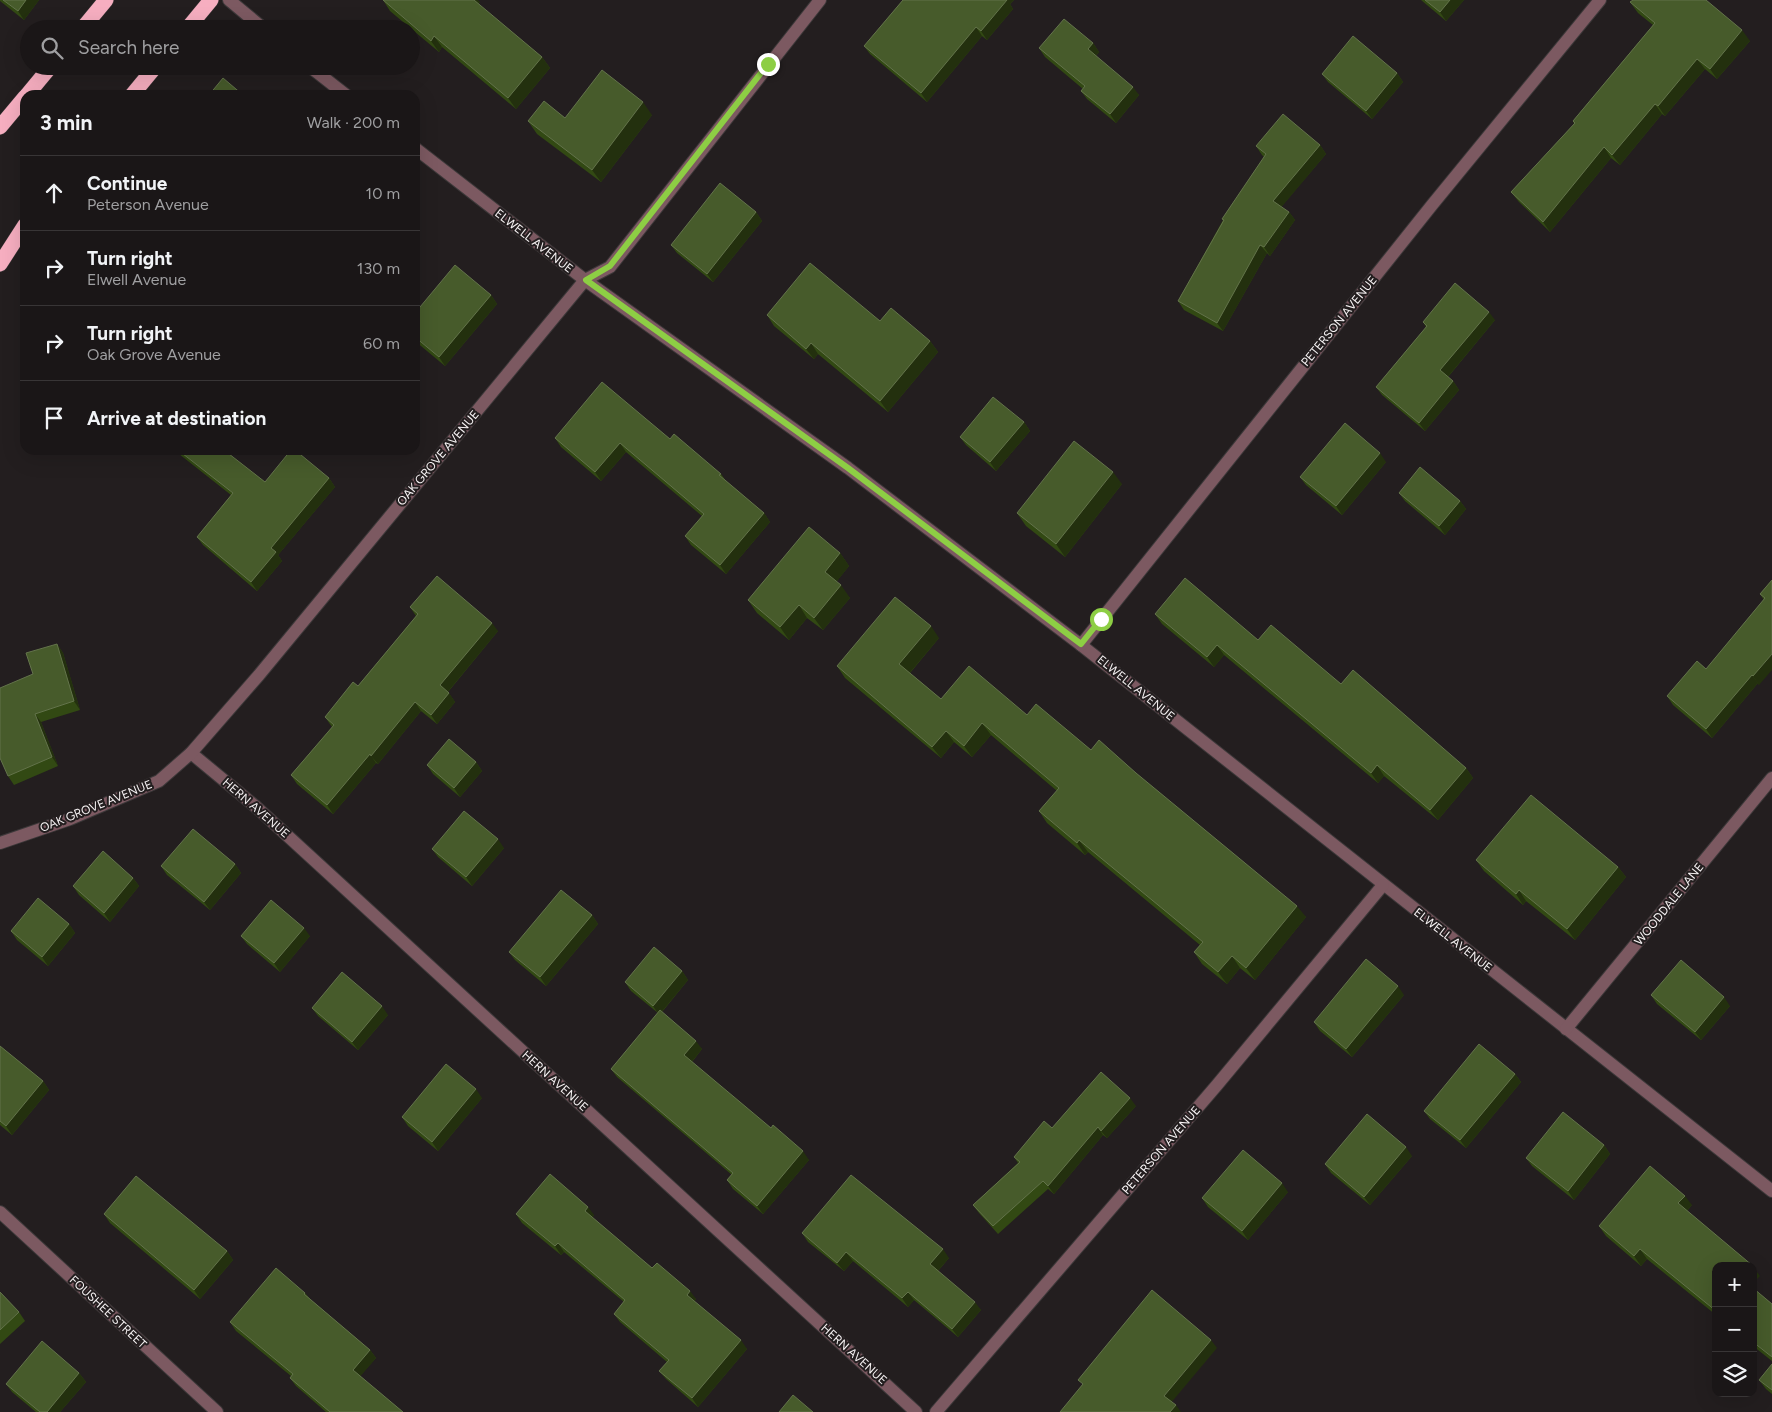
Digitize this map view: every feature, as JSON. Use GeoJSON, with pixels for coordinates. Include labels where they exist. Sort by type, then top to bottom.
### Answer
{"type":"FeatureCollection","features":[{"type":"Feature","properties":{"kind":"highway"},"geometry":{"type":"LineString","coordinates":[[89,20],[106,0]]}},
{"type":"Feature","properties":{"kind":"highway"},"geometry":{"type":"LineString","coordinates":[[194,20],[211,0]]}},
{"type":"Feature","properties":{"kind":"highway"},"geometry":{"type":"LineString","coordinates":[[31,90],[44,75]]}},
{"type":"Feature","properties":{"kind":"highway"},"geometry":{"type":"LineString","coordinates":[[136,90],[149,75]]}},
{"type":"Feature","properties":{"kind":"highway"},"geometry":{"type":"LineString","coordinates":[[0,127],[20,103]]}},
{"type":"Feature","properties":{"kind":"highway"},"geometry":{"type":"LineString","coordinates":[[0,254],[20,230]]}},
{"type":"Feature","properties":{"kind":"highway"},"geometry":{"type":"LineString","coordinates":[[0,264],[20,232]]}},
{"type":"Feature","properties":{"kind":"street"},"geometry":{"type":"LineString","coordinates":[[229,0],[253,20]]}},
{"type":"Feature","properties":{"kind":"street","name":"OAK GROVE AVENUE"},"geometry":{"type":"LineString","coordinates":[[0,843],[70,819],[159,781],[191,753],[259,675],[586,280],[610,266],[820,0]]}},
{"type":"Feature","properties":{"kind":"street","name":"PETERSON AVENUE"},"geometry":{"type":"LineString","coordinates":[[1081,644],[1432,205],[1600,0]]}},
{"type":"Feature","properties":{"kind":"street"},"geometry":{"type":"LineString","coordinates":[[320,75],[340,90]]}},
{"type":"Feature","properties":{"kind":"street","name":"ELWELL AVENUE"},"geometry":{"type":"LineString","coordinates":[[420,152],[586,280],[848,468],[1081,644],[1566,1030],[1772,1191]]}},
{"type":"Feature","properties":{"kind":"street","name":"HERN AVENUE"},"geometry":{"type":"LineString","coordinates":[[191,753],[254,806],[916,1412]]}},
{"type":"Feature","properties":{"kind":"street","name":"WOODDALE LANE"},"geometry":{"type":"LineString","coordinates":[[1566,1030],[1772,778]]}},
{"type":"Feature","properties":{"kind":"street","name":"PETERSON AVENUE"},"geometry":{"type":"LineString","coordinates":[[936,1412],[1218,1085],[1383,885]]}},
{"type":"Feature","properties":{"kind":"street","name":"FOUSHEE STREET"},"geometry":{"type":"LineString","coordinates":[[0,1212],[217,1412]]}},
{"type":"Feature","properties":{"kind":"building"},"geometry":{"type":"Polygon","coordinates":[[[3,0],[26,0],[18,11],[3,0]]]}},
{"type":"Feature","properties":{"kind":"building"},"geometry":{"type":"Polygon","coordinates":[[[383,0],[474,0],[542,57],[508,98],[434,36],[431,41],[420,32],[420,20],[406,20],[383,0]]]}},
{"type":"Feature","properties":{"kind":"building"},"geometry":{"type":"Polygon","coordinates":[[[903,0],[1007,0],[981,31],[976,27],[921,93],[864,46],[903,0]]]}},
{"type":"Feature","properties":{"kind":"building"},"geometry":{"type":"Polygon","coordinates":[[[1425,0],[1450,0],[1440,12],[1425,0]]]}},
{"type":"Feature","properties":{"kind":"building"},"geometry":{"type":"Polygon","coordinates":[[[1633,0],[1706,0],[1742,30],[1710,69],[1697,59],[1658,106],[1655,104],[1612,155],[1604,147],[1543,222],[1511,192],[1575,123],[1573,121],[1655,23],[1630,2],[1633,0]]]}},
{"type":"Feature","properties":{"kind":"building"},"geometry":{"type":"Polygon","coordinates":[[[1064,19],[1093,43],[1088,49],[1133,87],[1110,114],[1081,91],[1085,86],[1039,48],[1064,19]]]}},
{"type":"Feature","properties":{"kind":"building"},"geometry":{"type":"Polygon","coordinates":[[[1353,36],[1397,73],[1366,111],[1322,74],[1353,36]]]}},
{"type":"Feature","properties":{"kind":"building"},"geometry":{"type":"Polygon","coordinates":[[[602,70],[643,102],[592,170],[528,121],[544,101],[565,118],[602,70]]]}},
{"type":"Feature","properties":{"kind":"building"},"geometry":{"type":"Polygon","coordinates":[[[223,78],[237,90],[213,90],[223,78]]]}},
{"type":"Feature","properties":{"kind":"building"},"geometry":{"type":"Polygon","coordinates":[[[1283,114],[1320,145],[1273,201],[1289,212],[1264,247],[1260,245],[1217,323],[1178,301],[1224,220],[1222,219],[1266,154],[1256,146],[1283,114]]]}},
{"type":"Feature","properties":{"kind":"building"},"geometry":{"type":"Polygon","coordinates":[[[720,183],[756,212],[707,274],[671,245],[720,183]]]}},
{"type":"Feature","properties":{"kind":"building"},"geometry":{"type":"Polygon","coordinates":[[[810,263],[880,321],[891,308],[930,341],[880,401],[811,343],[806,349],[767,315],[810,263]]]}},
{"type":"Feature","properties":{"kind":"building"},"geometry":{"type":"Polygon","coordinates":[[[455,265],[491,295],[439,357],[420,341],[420,307],[455,265]]]}},
{"type":"Feature","properties":{"kind":"building"},"geometry":{"type":"Polygon","coordinates":[[[1455,283],[1489,312],[1440,370],[1453,381],[1419,423],[1376,387],[1427,326],[1423,322],[1455,283]]]}},
{"type":"Feature","properties":{"kind":"building"},"geometry":{"type":"Polygon","coordinates":[[[602,382],[670,439],[674,434],[764,513],[720,565],[685,536],[704,514],[620,443],[595,472],[555,438],[602,382]]]}},
{"type":"Feature","properties":{"kind":"building"},"geometry":{"type":"Polygon","coordinates":[[[993,397],[1024,422],[990,462],[960,437],[993,397]]]}},
{"type":"Feature","properties":{"kind":"building"},"geometry":{"type":"Polygon","coordinates":[[[1345,423],[1380,453],[1336,506],[1300,477],[1345,423]]]}},
{"type":"Feature","properties":{"kind":"building"},"geometry":{"type":"Polygon","coordinates":[[[1074,441],[1113,472],[1056,544],[1017,513],[1074,441]]]}},
{"type":"Feature","properties":{"kind":"building"},"geometry":{"type":"Polygon","coordinates":[[[184,455],[230,455],[265,482],[287,455],[301,455],[329,478],[271,548],[276,552],[251,582],[197,537],[233,493],[184,455]]]}},
{"type":"Feature","properties":{"kind":"building"},"geometry":{"type":"Polygon","coordinates":[[[1420,467],[1460,501],[1439,526],[1399,493],[1420,467]]]}},
{"type":"Feature","properties":{"kind":"building"},"geometry":{"type":"Polygon","coordinates":[[[809,527],[840,553],[825,572],[841,585],[814,618],[799,605],[780,627],[748,600],[809,527]]]}},
{"type":"Feature","properties":{"kind":"building"},"geometry":{"type":"Polygon","coordinates":[[[437,576],[492,623],[440,685],[449,693],[431,715],[415,702],[371,756],[370,754],[327,805],[291,775],[334,725],[325,717],[353,682],[358,686],[418,614],[410,607],[437,576]]]}},
{"type":"Feature","properties":{"kind":"building"},"geometry":{"type":"Polygon","coordinates":[[[1185,578],[1258,640],[1271,625],[1341,684],[1353,670],[1466,768],[1430,810],[1377,765],[1371,773],[1217,645],[1207,657],[1155,614],[1185,578]]]}},
{"type":"Feature","properties":{"kind":"building"},"geometry":{"type":"Polygon","coordinates":[[[1772,580],[1772,654],[1706,729],[1667,696],[1697,661],[1706,669],[1765,598],[1760,594],[1772,580]]]}},
{"type":"Feature","properties":{"kind":"building"},"geometry":{"type":"Polygon","coordinates":[[[895,597],[931,626],[899,664],[941,699],[969,666],[1027,715],[1036,704],[1091,750],[1099,740],[1136,773],[1297,906],[1246,968],[1232,956],[1218,972],[1194,952],[1203,942],[1079,840],[1077,843],[1039,811],[1059,788],[982,723],[964,746],[946,731],[932,747],[837,666],[895,597]]]}},
{"type":"Feature","properties":{"kind":"building"},"geometry":{"type":"Polygon","coordinates":[[[57,644],[74,701],[35,714],[52,757],[8,776],[0,758],[0,688],[33,674],[26,653],[57,644]]]}},
{"type":"Feature","properties":{"kind":"building"},"geometry":{"type":"Polygon","coordinates":[[[449,739],[476,762],[454,788],[427,765],[449,739]]]}},
{"type":"Feature","properties":{"kind":"building"},"geometry":{"type":"Polygon","coordinates":[[[1531,795],[1618,867],[1567,929],[1519,890],[1516,894],[1476,860],[1531,795]]]}},
{"type":"Feature","properties":{"kind":"building"},"geometry":{"type":"Polygon","coordinates":[[[464,811],[498,839],[466,877],[432,849],[464,811]]]}},
{"type":"Feature","properties":{"kind":"building"},"geometry":{"type":"Polygon","coordinates":[[[193,829],[235,864],[204,902],[161,866],[193,829]]]}},
{"type":"Feature","properties":{"kind":"building"},"geometry":{"type":"Polygon","coordinates":[[[103,851],[133,878],[104,913],[73,886],[103,851]]]}},
{"type":"Feature","properties":{"kind":"building"},"geometry":{"type":"Polygon","coordinates":[[[561,890],[592,915],[540,977],[509,952],[561,890]]]}},
{"type":"Feature","properties":{"kind":"building"},"geometry":{"type":"Polygon","coordinates":[[[38,898],[69,924],[42,957],[11,931],[38,898]]]}},
{"type":"Feature","properties":{"kind":"building"},"geometry":{"type":"Polygon","coordinates":[[[271,900],[304,928],[274,963],[241,936],[271,900]]]}},
{"type":"Feature","properties":{"kind":"building"},"geometry":{"type":"Polygon","coordinates":[[[654,947],[682,971],[653,1006],[625,982],[654,947]]]}},
{"type":"Feature","properties":{"kind":"building"},"geometry":{"type":"Polygon","coordinates":[[[1366,959],[1398,986],[1346,1049],[1314,1022],[1366,959]]]}},
{"type":"Feature","properties":{"kind":"building"},"geometry":{"type":"Polygon","coordinates":[[[1681,960],[1724,997],[1695,1032],[1651,995],[1681,960]]]}},
{"type":"Feature","properties":{"kind":"building"},"geometry":{"type":"Polygon","coordinates":[[[342,972],[382,1006],[352,1042],[312,1008],[342,972]]]}},
{"type":"Feature","properties":{"kind":"building"},"geometry":{"type":"Polygon","coordinates":[[[660,1010],[696,1041],[684,1055],[771,1128],[773,1125],[803,1151],[757,1206],[727,1180],[733,1173],[611,1069],[660,1010]]]}},
{"type":"Feature","properties":{"kind":"building"},"geometry":{"type":"Polygon","coordinates":[[[1479,1044],[1515,1074],[1460,1140],[1424,1111],[1479,1044]]]}},
{"type":"Feature","properties":{"kind":"building"},"geometry":{"type":"Polygon","coordinates":[[[0,1046],[43,1081],[6,1126],[0,1121],[0,1046]]]}},
{"type":"Feature","properties":{"kind":"building"},"geometry":{"type":"Polygon","coordinates":[[[446,1064],[476,1089],[432,1142],[402,1117],[446,1064]]]}},
{"type":"Feature","properties":{"kind":"building"},"geometry":{"type":"Polygon","coordinates":[[[1101,1072],[1130,1098],[1101,1131],[1098,1127],[1048,1186],[1043,1181],[993,1226],[973,1205],[1020,1162],[1014,1157],[1044,1121],[1052,1128],[1101,1072]]]}},
{"type":"Feature","properties":{"kind":"building"},"geometry":{"type":"Polygon","coordinates":[[[1563,1112],[1604,1145],[1568,1191],[1526,1158],[1563,1112]]]}},
{"type":"Feature","properties":{"kind":"building"},"geometry":{"type":"Polygon","coordinates":[[[1367,1114],[1406,1147],[1364,1197],[1325,1164],[1367,1114]]]}},
{"type":"Feature","properties":{"kind":"building"},"geometry":{"type":"Polygon","coordinates":[[[1243,1150],[1282,1183],[1242,1231],[1202,1198],[1243,1150]]]}},
{"type":"Feature","properties":{"kind":"building"},"geometry":{"type":"Polygon","coordinates":[[[1650,1166],[1685,1196],[1678,1203],[1748,1262],[1712,1262],[1712,1308],[1640,1249],[1634,1256],[1599,1226],[1650,1166]]]}},
{"type":"Feature","properties":{"kind":"building"},"geometry":{"type":"Polygon","coordinates":[[[550,1174],[588,1207],[585,1211],[652,1268],[657,1263],[690,1291],[687,1295],[741,1340],[692,1398],[659,1371],[669,1360],[614,1314],[625,1300],[558,1243],[555,1246],[516,1214],[550,1174]]]}},
{"type":"Feature","properties":{"kind":"building"},"geometry":{"type":"Polygon","coordinates":[[[851,1175],[943,1249],[930,1264],[975,1302],[952,1329],[908,1292],[902,1298],[846,1252],[837,1263],[802,1233],[851,1175]]]}},
{"type":"Feature","properties":{"kind":"building"},"geometry":{"type":"Polygon","coordinates":[[[136,1176],[227,1251],[194,1290],[104,1214],[136,1176]]]}},
{"type":"Feature","properties":{"kind":"building"},"geometry":{"type":"Polygon","coordinates":[[[276,1268],[370,1350],[353,1370],[403,1412],[330,1412],[290,1378],[293,1374],[230,1322],[276,1268]]]}},
{"type":"Feature","properties":{"kind":"building"},"geometry":{"type":"Polygon","coordinates":[[[1152,1290],[1211,1340],[1164,1396],[1176,1405],[1170,1412],[1060,1412],[1083,1384],[1078,1380],[1152,1290]]]}},
{"type":"Feature","properties":{"kind":"building"},"geometry":{"type":"Polygon","coordinates":[[[1757,1291],[1772,1304],[1772,1357],[1757,1345],[1757,1291]]]}},
{"type":"Feature","properties":{"kind":"building"},"geometry":{"type":"Polygon","coordinates":[[[0,1292],[19,1312],[0,1330],[0,1292]]]}},
{"type":"Feature","properties":{"kind":"building"},"geometry":{"type":"Polygon","coordinates":[[[42,1341],[79,1373],[47,1412],[40,1412],[6,1384],[42,1341]]]}},
{"type":"Feature","properties":{"kind":"building"},"geometry":{"type":"Polygon","coordinates":[[[1772,1364],[1772,1390],[1759,1380],[1772,1364]]]}},
{"type":"Feature","properties":{"kind":"building"},"geometry":{"type":"Polygon","coordinates":[[[793,1395],[813,1412],[779,1412],[793,1395]]]}},
{"type":"Feature","properties":{"kind":"route"},"geometry":{"type":"LineString","coordinates":[[768,64],[610,266],[586,280],[848,468],[1081,644],[1101,619]]}}]}
